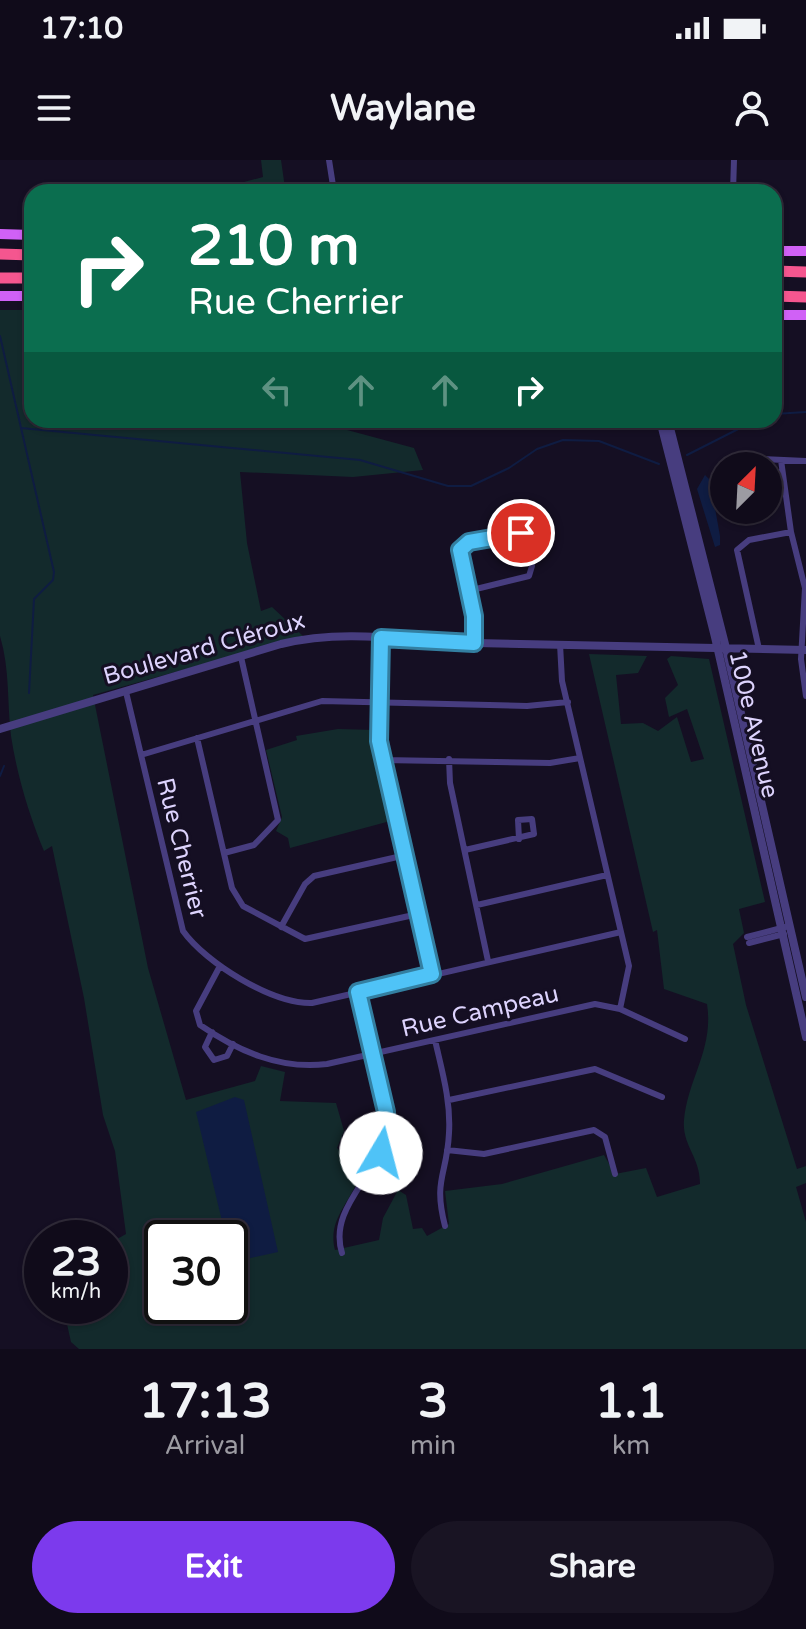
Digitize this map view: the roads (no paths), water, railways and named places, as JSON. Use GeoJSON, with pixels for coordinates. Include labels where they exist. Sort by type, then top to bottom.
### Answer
{"type":"FeatureCollection","features":[{"type":"Feature","properties":{"kind":"highway"},"geometry":{"type":"LineString","coordinates":[[0,254],[24,255]]}},
{"type":"Feature","properties":{"kind":"highway"},"geometry":{"type":"LineString","coordinates":[[782,271],[806,272]]}},
{"type":"Feature","properties":{"kind":"highway"},"geometry":{"type":"LineString","coordinates":[[0,278],[24,278]]}},
{"type":"Feature","properties":{"kind":"highway"},"geometry":{"type":"LineString","coordinates":[[782,296],[806,297]]}},
{"type":"Feature","properties":{"kind":"main road"},"geometry":{"type":"LineString","coordinates":[[0,234],[24,235]]}},
{"type":"Feature","properties":{"kind":"main road"},"geometry":{"type":"LineString","coordinates":[[782,251],[806,251]]}},
{"type":"Feature","properties":{"kind":"main road"},"geometry":{"type":"LineString","coordinates":[[0,296],[24,296]]}},
{"type":"Feature","properties":{"kind":"main road"},"geometry":{"type":"LineString","coordinates":[[782,315],[806,315]]}},
{"type":"Feature","properties":{"kind":"street"},"geometry":{"type":"LineString","coordinates":[[329,160],[333,184]]}},
{"type":"Feature","properties":{"kind":"street"},"geometry":{"type":"LineString","coordinates":[[733,184],[734,160]]}},
{"type":"Feature","properties":{"kind":"street","name":"100e Avenue"},"geometry":{"type":"LineString","coordinates":[[662,428],[721,648]]}},
{"type":"Feature","properties":{"kind":"street","name":"100e Avenue"},"geometry":{"type":"LineString","coordinates":[[670,428],[786,930],[806,1037]]}},
{"type":"Feature","properties":{"kind":"street"},"geometry":{"type":"LineString","coordinates":[[782,460],[806,461]]}},
{"type":"Feature","properties":{"kind":"street"},"geometry":{"type":"LineString","coordinates":[[782,472],[791,532],[806,588],[806,696]]}},
{"type":"Feature","properties":{"kind":"street"},"geometry":{"type":"LineString","coordinates":[[468,591],[529,576],[532,566],[522,534],[512,532],[464,544],[460,554],[468,591],[475,622],[474,643]]}},
{"type":"Feature","properties":{"kind":"street"},"geometry":{"type":"LineString","coordinates":[[759,649],[737,550],[749,540],[791,532]]}},
{"type":"Feature","properties":{"kind":"street","name":"Boulevard Cléroux"},"geometry":{"type":"LineString","coordinates":[[0,729],[323,635],[474,643],[804,650]]}},
{"type":"Feature","properties":{"kind":"street"},"geometry":{"type":"LineString","coordinates":[[381,638],[378,733],[432,974]]}},
{"type":"Feature","properties":{"kind":"street"},"geometry":{"type":"LineString","coordinates":[[560,644],[568,702],[629,966],[620,1009]]}},
{"type":"Feature","properties":{"kind":"street"},"geometry":{"type":"LineString","coordinates":[[224,853],[254,845],[277,824],[241,657]]}},
{"type":"Feature","properties":{"kind":"street","name":"Rue Cherrier"},"geometry":{"type":"LineString","coordinates":[[126,692],[178,920],[197,950],[220,966],[285,1000],[299,1003],[358,992],[621,932]]}},
{"type":"Feature","properties":{"kind":"street"},"geometry":{"type":"LineString","coordinates":[[141,755],[322,701],[546,706],[568,702]]}},
{"type":"Feature","properties":{"kind":"street"},"geometry":{"type":"LineString","coordinates":[[197,738],[232,888],[243,906],[311,939],[418,914]]}},
{"type":"Feature","properties":{"kind":"street"},"geometry":{"type":"LineString","coordinates":[[383,760],[550,763],[580,758]]}},
{"type":"Feature","properties":{"kind":"street"},"geometry":{"type":"LineString","coordinates":[[449,759],[450,783],[488,961]]}},
{"type":"Feature","properties":{"kind":"street"},"geometry":{"type":"LineString","coordinates":[[465,850],[519,839]]}},
{"type":"Feature","properties":{"kind":"street"},"geometry":{"type":"LineString","coordinates":[[281,927],[305,884],[314,876],[406,855]]}},
{"type":"Feature","properties":{"kind":"street"},"geometry":{"type":"LineString","coordinates":[[477,905],[607,875]]}},
{"type":"Feature","properties":{"kind":"street"},"geometry":{"type":"LineString","coordinates":[[748,940],[786,930]]}},
{"type":"Feature","properties":{"kind":"street","name":"100e Avenue"},"geometry":{"type":"LineString","coordinates":[[786,930],[806,997]]}},
{"type":"Feature","properties":{"kind":"street"},"geometry":{"type":"LineString","coordinates":[[220,966],[196,1011],[200,1025],[212,1032],[205,1047],[214,1060],[227,1056],[233,1044]]}},
{"type":"Feature","properties":{"kind":"street"},"geometry":{"type":"LineString","coordinates":[[342,1253],[338,1240],[344,1212],[375,1165],[384,1140],[386,1112],[358,992]]}},
{"type":"Feature","properties":{"kind":"street","name":"Rue Campeau"},"geometry":{"type":"LineString","coordinates":[[212,1032],[267,1059],[295,1066],[327,1064],[583,1006],[620,1009],[685,1039]]}},
{"type":"Feature","properties":{"kind":"street"},"geometry":{"type":"LineString","coordinates":[[435,1040],[449,1100],[447,1150],[438,1190],[445,1226]]}},
{"type":"Feature","properties":{"kind":"street"},"geometry":{"type":"LineString","coordinates":[[449,1100],[595,1069],[662,1097]]}},
{"type":"Feature","properties":{"kind":"street"},"geometry":{"type":"LineString","coordinates":[[447,1150],[484,1154],[594,1130],[607,1143],[615,1174]]}},
{"type":"Feature","properties":{"kind":"water"},"geometry":{"type":"Polygon","coordinates":[[[705,475],[710,480],[710,524],[718,524],[720,536],[720,545],[715,547],[697,489],[705,475]]]}},
{"type":"Feature","properties":{"kind":"water"},"geometry":{"type":"Polygon","coordinates":[[[235,1097],[244,1100],[278,1252],[248,1259],[248,1220],[222,1220],[196,1112],[235,1097]]]}},
{"type":"Feature","properties":{"kind":"waterway"},"geometry":{"type":"LineString","coordinates":[[0,336],[54,572],[53,580],[34,599],[29,693]]}},
{"type":"Feature","properties":{"kind":"waterway"},"geometry":{"type":"LineString","coordinates":[[782,414],[806,412]]}},
{"type":"Feature","properties":{"kind":"waterway"},"geometry":{"type":"LineString","coordinates":[[21,428],[360,460],[448,486],[471,486],[509,468],[537,449],[563,440],[599,441],[659,464]]}},
{"type":"Feature","properties":{"kind":"waterway"},"geometry":{"type":"LineString","coordinates":[[687,455],[740,428]]}},
{"type":"Feature","properties":{"kind":"waterway"},"geometry":{"type":"LineString","coordinates":[[0,776],[4,766]]}}]}
